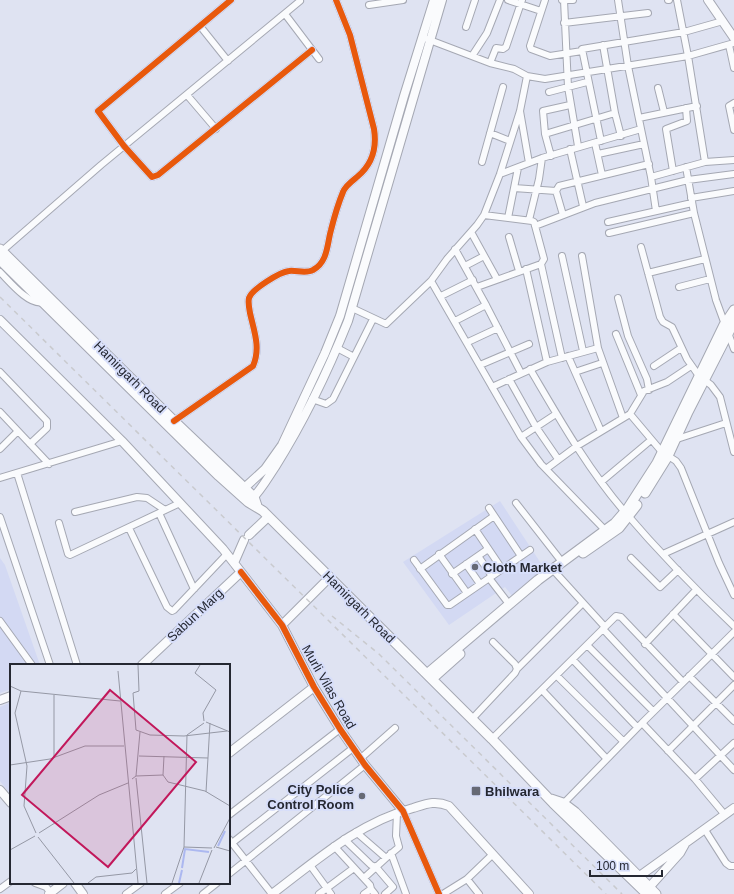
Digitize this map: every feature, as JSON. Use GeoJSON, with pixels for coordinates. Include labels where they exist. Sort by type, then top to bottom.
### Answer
{"type":"FeatureCollection","features":[{"type":"Feature","properties":{"kind":"main road","name":"Hamirgarh Road"},"geometry":{"type":"LineString","coordinates":[[1,253],[169,427],[253,502],[492,739],[549,799],[561,806]]}},
{"type":"Feature","properties":{"kind":"main road","name":"Hamirgarh Road"},"geometry":{"type":"LineString","coordinates":[[45,299],[174,421],[241,491]]}},
{"type":"Feature","properties":{"kind":"main road"},"geometry":{"type":"LineString","coordinates":[[429,677],[540,582],[616,530],[665,454],[725,329],[733,317]]}},
{"type":"Feature","properties":{"kind":"main road"},"geometry":{"type":"LineString","coordinates":[[429,677],[509,604],[562,562],[627,514]]}},
{"type":"Feature","properties":{"kind":"main road"},"geometry":{"type":"LineString","coordinates":[[561,806],[636,878],[647,891],[656,894]]}},
{"type":"Feature","properties":{"kind":"street"},"geometry":{"type":"LineString","coordinates":[[231,0],[98,111],[124,146],[149,174],[155,177],[312,50]]}},
{"type":"Feature","properties":{"kind":"street"},"geometry":{"type":"LineString","coordinates":[[174,421],[253,366],[258,346],[249,306],[249,298],[252,293],[278,274],[289,271],[309,271],[318,266],[328,249],[330,232],[343,191],[368,168],[371,162],[375,143],[374,128],[350,35],[336,0]]}},
{"type":"Feature","properties":{"kind":"street"},"geometry":{"type":"LineString","coordinates":[[369,5],[403,0]]}},
{"type":"Feature","properties":{"kind":"street"},"geometry":{"type":"LineString","coordinates":[[241,491],[265,469],[282,445],[325,353],[340,316],[434,0]]}},
{"type":"Feature","properties":{"kind":"street"},"geometry":{"type":"LineString","coordinates":[[253,502],[280,458],[312,399],[337,348],[352,308],[442,0]]}},
{"type":"Feature","properties":{"kind":"street"},"geometry":{"type":"LineString","coordinates":[[466,27],[475,0]]}},
{"type":"Feature","properties":{"kind":"street"},"geometry":{"type":"LineString","coordinates":[[472,56],[487,33],[500,0]]}},
{"type":"Feature","properties":{"kind":"street"},"geometry":{"type":"LineString","coordinates":[[508,0],[521,2],[541,11]]}},
{"type":"Feature","properties":{"kind":"street"},"geometry":{"type":"LineString","coordinates":[[545,0],[531,47],[547,56],[582,52]]}},
{"type":"Feature","properties":{"kind":"street"},"geometry":{"type":"LineString","coordinates":[[572,0],[563,0],[568,87],[578,146]]}},
{"type":"Feature","properties":{"kind":"street"},"geometry":{"type":"LineString","coordinates":[[618,0],[628,66],[649,164],[656,211]]}},
{"type":"Feature","properties":{"kind":"street"},"geometry":{"type":"LineString","coordinates":[[677,0],[697,106],[705,162]]}},
{"type":"Feature","properties":{"kind":"street"},"geometry":{"type":"LineString","coordinates":[[708,0],[723,21],[732,42],[734,68]]}},
{"type":"Feature","properties":{"kind":"street"},"geometry":{"type":"LineString","coordinates":[[713,0],[734,32]]}},
{"type":"Feature","properties":{"kind":"street"},"geometry":{"type":"LineString","coordinates":[[1,253],[124,146],[300,1]]}},
{"type":"Feature","properties":{"kind":"street"},"geometry":{"type":"LineString","coordinates":[[490,63],[496,48],[503,49],[506,47],[521,2]]}},
{"type":"Feature","properties":{"kind":"street"},"geometry":{"type":"LineString","coordinates":[[564,23],[648,13]]}},
{"type":"Feature","properties":{"kind":"street"},"geometry":{"type":"LineString","coordinates":[[285,14],[319,59]]}},
{"type":"Feature","properties":{"kind":"street"},"geometry":{"type":"LineString","coordinates":[[602,175],[598,154],[595,119],[582,52],[583,48],[684,32],[723,21]]}},
{"type":"Feature","properties":{"kind":"street"},"geometry":{"type":"LineString","coordinates":[[200,26],[228,61]]}},
{"type":"Feature","properties":{"kind":"street"},"geometry":{"type":"LineString","coordinates":[[422,38],[490,63],[514,69],[527,76],[545,79],[688,56],[732,42]]}},
{"type":"Feature","properties":{"kind":"street"},"geometry":{"type":"LineString","coordinates":[[603,45],[615,113],[621,136]]}},
{"type":"Feature","properties":{"kind":"street"},"geometry":{"type":"LineString","coordinates":[[352,308],[386,324],[431,281],[455,249],[484,215],[500,174],[520,111],[527,76]]}},
{"type":"Feature","properties":{"kind":"street"},"geometry":{"type":"LineString","coordinates":[[549,92],[587,82]]}},
{"type":"Feature","properties":{"kind":"street"},"geometry":{"type":"LineString","coordinates":[[482,162],[503,87]]}},
{"type":"Feature","properties":{"kind":"street"},"geometry":{"type":"LineString","coordinates":[[658,88],[664,112]]}},
{"type":"Feature","properties":{"kind":"street"},"geometry":{"type":"LineString","coordinates":[[187,95],[216,129]]}},
{"type":"Feature","properties":{"kind":"street"},"geometry":{"type":"LineString","coordinates":[[734,102],[729,106],[734,130]]}},
{"type":"Feature","properties":{"kind":"street"},"geometry":{"type":"LineString","coordinates":[[550,156],[545,134],[543,110],[570,105]]}},
{"type":"Feature","properties":{"kind":"street"},"geometry":{"type":"LineString","coordinates":[[640,118],[697,106]]}},
{"type":"Feature","properties":{"kind":"street"},"geometry":{"type":"LineString","coordinates":[[674,171],[666,129],[687,121],[686,108]]}},
{"type":"Feature","properties":{"kind":"street"},"geometry":{"type":"LineString","coordinates":[[520,111],[529,163]]}},
{"type":"Feature","properties":{"kind":"street"},"geometry":{"type":"LineString","coordinates":[[545,134],[615,113]]}},
{"type":"Feature","properties":{"kind":"street"},"geometry":{"type":"LineString","coordinates":[[500,174],[578,146],[621,136],[641,129]]}},
{"type":"Feature","properties":{"kind":"street"},"geometry":{"type":"LineString","coordinates":[[490,133],[510,141]]}},
{"type":"Feature","properties":{"kind":"street"},"geometry":{"type":"LineString","coordinates":[[598,154],[644,144]]}},
{"type":"Feature","properties":{"kind":"street"},"geometry":{"type":"LineString","coordinates":[[570,149],[583,206]]}},
{"type":"Feature","properties":{"kind":"street"},"geometry":{"type":"LineString","coordinates":[[529,220],[540,179],[542,158]]}},
{"type":"Feature","properties":{"kind":"street"},"geometry":{"type":"LineString","coordinates":[[651,176],[705,162],[734,160]]}},
{"type":"Feature","properties":{"kind":"street"},"geometry":{"type":"LineString","coordinates":[[563,216],[556,191],[559,186],[577,180],[649,164]]}},
{"type":"Feature","properties":{"kind":"street"},"geometry":{"type":"LineString","coordinates":[[686,167],[694,214],[710,279],[725,329],[734,349]]}},
{"type":"Feature","properties":{"kind":"street"},"geometry":{"type":"LineString","coordinates":[[508,218],[518,168]]}},
{"type":"Feature","properties":{"kind":"street"},"geometry":{"type":"LineString","coordinates":[[535,226],[563,216],[583,206],[688,180],[734,174]]}},
{"type":"Feature","properties":{"kind":"street"},"geometry":{"type":"LineString","coordinates":[[514,188],[536,191],[556,191]]}},
{"type":"Feature","properties":{"kind":"street"},"geometry":{"type":"LineString","coordinates":[[608,222],[656,211],[692,200],[734,191]]}},
{"type":"Feature","properties":{"kind":"street"},"geometry":{"type":"LineString","coordinates":[[609,234],[694,214]]}},
{"type":"Feature","properties":{"kind":"street"},"geometry":{"type":"LineString","coordinates":[[476,287],[541,264],[544,259],[534,222],[529,220],[484,215]]}},
{"type":"Feature","properties":{"kind":"street"},"geometry":{"type":"LineString","coordinates":[[471,232],[497,279]]}},
{"type":"Feature","properties":{"kind":"street"},"geometry":{"type":"LineString","coordinates":[[509,237],[519,271]]}},
{"type":"Feature","properties":{"kind":"street"},"geometry":{"type":"LineString","coordinates":[[641,247],[660,317],[663,322],[672,327],[691,366],[716,390],[720,397],[734,452]]}},
{"type":"Feature","properties":{"kind":"street"},"geometry":{"type":"LineString","coordinates":[[455,249],[473,280],[521,373]]}},
{"type":"Feature","properties":{"kind":"street"},"geometry":{"type":"LineString","coordinates":[[465,266],[484,256]]}},
{"type":"Feature","properties":{"kind":"street"},"geometry":{"type":"LineString","coordinates":[[562,256],[583,351]]}},
{"type":"Feature","properties":{"kind":"street"},"geometry":{"type":"LineString","coordinates":[[582,256],[598,348],[602,363],[623,418]]}},
{"type":"Feature","properties":{"kind":"street"},"geometry":{"type":"LineString","coordinates":[[648,274],[705,258]]}},
{"type":"Feature","properties":{"kind":"street"},"geometry":{"type":"LineString","coordinates":[[541,264],[565,357],[575,372],[601,431]]}},
{"type":"Feature","properties":{"kind":"street"},"geometry":{"type":"LineString","coordinates":[[526,269],[547,362]]}},
{"type":"Feature","properties":{"kind":"street"},"geometry":{"type":"LineString","coordinates":[[0,272],[28,299],[35,302],[45,299]]}},
{"type":"Feature","properties":{"kind":"street"},"geometry":{"type":"LineString","coordinates":[[679,288],[710,279]]}},
{"type":"Feature","properties":{"kind":"street"},"geometry":{"type":"LineString","coordinates":[[441,296],[473,280]]}},
{"type":"Feature","properties":{"kind":"street"},"geometry":{"type":"LineString","coordinates":[[431,281],[468,342],[520,437],[546,469],[606,530]]}},
{"type":"Feature","properties":{"kind":"street"},"geometry":{"type":"LineString","coordinates":[[618,298],[628,336],[649,390]]}},
{"type":"Feature","properties":{"kind":"street"},"geometry":{"type":"LineString","coordinates":[[455,320],[486,305]]}},
{"type":"Feature","properties":{"kind":"street"},"geometry":{"type":"LineString","coordinates":[[312,399],[329,404],[333,399],[373,319]]}},
{"type":"Feature","properties":{"kind":"street"},"geometry":{"type":"LineString","coordinates":[[1,322],[122,441],[227,554],[241,572]]}},
{"type":"Feature","properties":{"kind":"street"},"geometry":{"type":"LineString","coordinates":[[468,342],[498,328]]}},
{"type":"Feature","properties":{"kind":"street"},"geometry":{"type":"LineString","coordinates":[[616,334],[641,395]]}},
{"type":"Feature","properties":{"kind":"street"},"geometry":{"type":"LineString","coordinates":[[480,365],[529,344]]}},
{"type":"Feature","properties":{"kind":"street"},"geometry":{"type":"LineString","coordinates":[[337,348],[354,357]]}},
{"type":"Feature","properties":{"kind":"street"},"geometry":{"type":"LineString","coordinates":[[492,387],[547,362],[598,348]]}},
{"type":"Feature","properties":{"kind":"street"},"geometry":{"type":"LineString","coordinates":[[654,366],[681,348]]}},
{"type":"Feature","properties":{"kind":"street"},"geometry":{"type":"LineString","coordinates":[[575,372],[602,363]]}},
{"type":"Feature","properties":{"kind":"street"},"geometry":{"type":"LineString","coordinates":[[546,469],[577,446],[630,414],[641,395],[667,382],[691,366]]}},
{"type":"Feature","properties":{"kind":"street"},"geometry":{"type":"LineString","coordinates":[[530,369],[556,414],[601,482],[627,514],[696,590],[734,626]]}},
{"type":"Feature","properties":{"kind":"street"},"geometry":{"type":"LineString","coordinates":[[0,372],[46,420],[47,428],[30,444]]}},
{"type":"Feature","properties":{"kind":"street"},"geometry":{"type":"LineString","coordinates":[[509,379],[536,427],[558,460]]}},
{"type":"Feature","properties":{"kind":"street"},"geometry":{"type":"LineString","coordinates":[[0,412],[49,464]]}},
{"type":"Feature","properties":{"kind":"street"},"geometry":{"type":"LineString","coordinates":[[520,437],[556,414]]}},
{"type":"Feature","properties":{"kind":"street"},"geometry":{"type":"LineString","coordinates":[[630,414],[651,440],[682,468],[719,563],[734,595]]}},
{"type":"Feature","properties":{"kind":"street"},"geometry":{"type":"LineString","coordinates":[[671,441],[726,423]]}},
{"type":"Feature","properties":{"kind":"street"},"geometry":{"type":"LineString","coordinates":[[0,449],[18,431]]}},
{"type":"Feature","properties":{"kind":"street"},"geometry":{"type":"LineString","coordinates":[[601,482],[651,440]]}},
{"type":"Feature","properties":{"kind":"street"},"geometry":{"type":"LineString","coordinates":[[0,478],[122,441]]}},
{"type":"Feature","properties":{"kind":"street"},"geometry":{"type":"LineString","coordinates":[[18,473],[77,664]]}},
{"type":"Feature","properties":{"kind":"street"},"geometry":{"type":"LineString","coordinates":[[75,512],[137,496],[147,498],[165,510]]}},
{"type":"Feature","properties":{"kind":"street"},"geometry":{"type":"LineString","coordinates":[[58,523],[68,554],[70,555],[180,503]]}},
{"type":"Feature","properties":{"kind":"street"},"geometry":{"type":"LineString","coordinates":[[516,503],[562,562]]}},
{"type":"Feature","properties":{"kind":"street"},"geometry":{"type":"LineString","coordinates":[[489,508],[521,556]]}},
{"type":"Feature","properties":{"kind":"street"},"geometry":{"type":"LineString","coordinates":[[159,513],[194,589]]}},
{"type":"Feature","properties":{"kind":"street"},"geometry":{"type":"LineString","coordinates":[[420,569],[494,516]]}},
{"type":"Feature","properties":{"kind":"street"},"geometry":{"type":"LineString","coordinates":[[0,517],[50,664]]}},
{"type":"Feature","properties":{"kind":"street"},"geometry":{"type":"LineString","coordinates":[[234,563],[247,537],[268,517]]}},
{"type":"Feature","properties":{"kind":"street"},"geometry":{"type":"LineString","coordinates":[[663,554],[734,522]]}},
{"type":"Feature","properties":{"kind":"street"},"geometry":{"type":"LineString","coordinates":[[129,528],[170,609],[174,610],[227,554]]}},
{"type":"Feature","properties":{"kind":"street"},"geometry":{"type":"LineString","coordinates":[[474,529],[502,569]]}},
{"type":"Feature","properties":{"kind":"street"},"geometry":{"type":"LineString","coordinates":[[452,574],[488,549]]}},
{"type":"Feature","properties":{"kind":"street"},"geometry":{"type":"LineString","coordinates":[[414,560],[447,605],[530,550]]}},
{"type":"Feature","properties":{"kind":"street"},"geometry":{"type":"LineString","coordinates":[[439,554],[467,593]]}},
{"type":"Feature","properties":{"kind":"street"},"geometry":{"type":"LineString","coordinates":[[478,556],[490,577],[509,604]]}},
{"type":"Feature","properties":{"kind":"street"},"geometry":{"type":"LineString","coordinates":[[631,558],[660,587],[678,570]]}},
{"type":"Feature","properties":{"kind":"street"},"geometry":{"type":"LineString","coordinates":[[466,564],[480,584]]}},
{"type":"Feature","properties":{"kind":"street","name":"Murli Vilas Road"},"geometry":{"type":"LineString","coordinates":[[241,572],[282,626],[314,687],[340,729],[400,812]]}},
{"type":"Feature","properties":{"kind":"street","name":"Sabun Marg"},"geometry":{"type":"LineString","coordinates":[[143,664],[241,572]]}},
{"type":"Feature","properties":{"kind":"street"},"geometry":{"type":"LineString","coordinates":[[555,572],[666,698],[734,770]]}},
{"type":"Feature","properties":{"kind":"street"},"geometry":{"type":"LineString","coordinates":[[282,626],[329,578]]}},
{"type":"Feature","properties":{"kind":"street"},"geometry":{"type":"LineString","coordinates":[[645,644],[696,590]]}},
{"type":"Feature","properties":{"kind":"street"},"geometry":{"type":"LineString","coordinates":[[472,719],[515,674],[517,669],[583,603]]}},
{"type":"Feature","properties":{"kind":"street"},"geometry":{"type":"LineString","coordinates":[[673,614],[734,677]]}},
{"type":"Feature","properties":{"kind":"street"},"geometry":{"type":"LineString","coordinates":[[492,739],[616,616],[620,617],[683,682]]}},
{"type":"Feature","properties":{"kind":"street"},"geometry":{"type":"LineString","coordinates":[[0,621],[31,664]]}},
{"type":"Feature","properties":{"kind":"street"},"geometry":{"type":"LineString","coordinates":[[561,806],[606,758],[734,632]]}},
{"type":"Feature","properties":{"kind":"street"},"geometry":{"type":"LineString","coordinates":[[493,642],[515,664],[517,669]]}},
{"type":"Feature","properties":{"kind":"street"},"geometry":{"type":"LineString","coordinates":[[587,646],[653,711]]}},
{"type":"Feature","properties":{"kind":"street"},"geometry":{"type":"LineString","coordinates":[[572,660],[668,751],[725,815]]}},
{"type":"Feature","properties":{"kind":"street"},"geometry":{"type":"LineString","coordinates":[[557,676],[623,741]]}},
{"type":"Feature","properties":{"kind":"street"},"geometry":{"type":"LineString","coordinates":[[689,676],[734,721]]}},
{"type":"Feature","properties":{"kind":"street"},"geometry":{"type":"LineString","coordinates":[[668,751],[734,685]]}},
{"type":"Feature","properties":{"kind":"street"},"geometry":{"type":"LineString","coordinates":[[230,752],[314,687]]}},
{"type":"Feature","properties":{"kind":"street"},"geometry":{"type":"LineString","coordinates":[[542,690],[606,758]]}},
{"type":"Feature","properties":{"kind":"street"},"geometry":{"type":"LineString","coordinates":[[0,700],[10,696]]}},
{"type":"Feature","properties":{"kind":"street"},"geometry":{"type":"LineString","coordinates":[[230,873],[363,762],[395,728]]}},
{"type":"Feature","properties":{"kind":"street"},"geometry":{"type":"LineString","coordinates":[[230,814],[340,729]]}},
{"type":"Feature","properties":{"kind":"street"},"geometry":{"type":"LineString","coordinates":[[695,780],[734,743]]}},
{"type":"Feature","properties":{"kind":"street"},"geometry":{"type":"LineString","coordinates":[[353,748],[230,842],[272,894],[334,846],[356,832],[400,812],[435,802],[448,806],[529,894]]}},
{"type":"Feature","properties":{"kind":"street"},"geometry":{"type":"LineString","coordinates":[[0,790],[10,802]]}},
{"type":"Feature","properties":{"kind":"street"},"geometry":{"type":"LineString","coordinates":[[636,878],[676,849],[686,844],[734,808]]}},
{"type":"Feature","properties":{"kind":"street"},"geometry":{"type":"LineString","coordinates":[[364,878],[399,847],[396,836],[400,812]]}},
{"type":"Feature","properties":{"kind":"street"},"geometry":{"type":"LineString","coordinates":[[400,812],[438,894]]}},
{"type":"Feature","properties":{"kind":"street"},"geometry":{"type":"LineString","coordinates":[[705,830],[726,863],[730,866],[734,866]]}},
{"type":"Feature","properties":{"kind":"street"},"geometry":{"type":"LineString","coordinates":[[356,832],[386,858]]}},
{"type":"Feature","properties":{"kind":"street"},"geometry":{"type":"LineString","coordinates":[[344,839],[371,865],[376,867],[393,887],[385,894]]}},
{"type":"Feature","properties":{"kind":"street"},"geometry":{"type":"LineString","coordinates":[[647,891],[686,844]]}},
{"type":"Feature","properties":{"kind":"street"},"geometry":{"type":"LineString","coordinates":[[334,846],[364,878],[373,892],[364,894]]}},
{"type":"Feature","properties":{"kind":"street"},"geometry":{"type":"LineString","coordinates":[[391,853],[406,894]]}},
{"type":"Feature","properties":{"kind":"street"},"geometry":{"type":"LineString","coordinates":[[443,894],[467,879],[492,855]]}},
{"type":"Feature","properties":{"kind":"street"},"geometry":{"type":"LineString","coordinates":[[310,865],[331,894]]}},
{"type":"Feature","properties":{"kind":"street"},"geometry":{"type":"LineString","coordinates":[[319,894],[354,868]]}},
{"type":"Feature","properties":{"kind":"street"},"geometry":{"type":"LineString","coordinates":[[467,879],[479,894]]}},
{"type":"Feature","properties":{"kind":"street"},"geometry":{"type":"LineString","coordinates":[[0,888],[10,882]]}},
{"type":"Feature","properties":{"kind":"street"},"geometry":{"type":"LineString","coordinates":[[38,884],[46,887],[50,893],[62,884]]}},
{"type":"Feature","properties":{"kind":"street"},"geometry":{"type":"LineString","coordinates":[[76,884],[83,894]]}},
{"type":"Feature","properties":{"kind":"street"},"geometry":{"type":"LineString","coordinates":[[126,894],[140,884]]}},
{"type":"Feature","properties":{"kind":"street"},"geometry":{"type":"LineString","coordinates":[[166,894],[179,884]]}},
{"type":"Feature","properties":{"kind":"street"},"geometry":{"type":"LineString","coordinates":[[203,894],[216,884]]}},
{"type":"Feature","properties":{"kind":"shaded area","name":"Cloth Market"},"geometry":{"type":"Polygon","coordinates":[[[500,501],[546,571],[513,597],[505,587],[449,625],[403,562],[500,501]]]}},
{"type":"Feature","properties":{"kind":"shaded area"},"geometry":{"type":"Polygon","coordinates":[[[0,558],[5,565],[40,664],[10,664],[10,689],[0,693],[0,558]]]}},
{"type":"Feature","properties":{"kind":"shaded area"},"geometry":{"type":"Polygon","coordinates":[[[10,702],[10,794],[0,781],[0,707],[10,702]]]}},
{"type":"Feature","properties":{"kind":"railway"},"geometry":{"type":"LineString","coordinates":[[0,297],[606,894]]}},
{"type":"Feature","properties":{"kind":"railway"},"geometry":{"type":"LineString","coordinates":[[332,616],[379,654],[622,894]]}},
{"type":"Feature","properties":{"kind":"cycle path"},"geometry":{"type":"LineString","coordinates":[[231,0],[98,111],[124,146],[152,177],[158,175],[312,50]]}},
{"type":"Feature","properties":{"kind":"cycle path"},"geometry":{"type":"LineString","coordinates":[[174,421],[253,366],[257,346],[249,309],[249,298],[251,294],[279,274],[289,271],[310,271],[318,267],[324,258],[339,201],[344,190],[367,167],[373,155],[375,143],[374,129],[350,35],[336,0]]}},
{"type":"Feature","properties":{"kind":"cycle path"},"geometry":{"type":"LineString","coordinates":[[241,572],[282,625],[314,687],[340,729],[365,765],[403,811],[439,894]]}},
{"type":"Feature","properties":{"kind":"place","name":"Cloth Market"},"geometry":{"type":"Point","coordinates":[475,567]}},
{"type":"Feature","properties":{"kind":"place","name":"Bhilwara"},"geometry":{"type":"Point","coordinates":[476,791]}},
{"type":"Feature","properties":{"kind":"place","name":"City Police Control Room"},"geometry":{"type":"Point","coordinates":[362,796]}}]}
